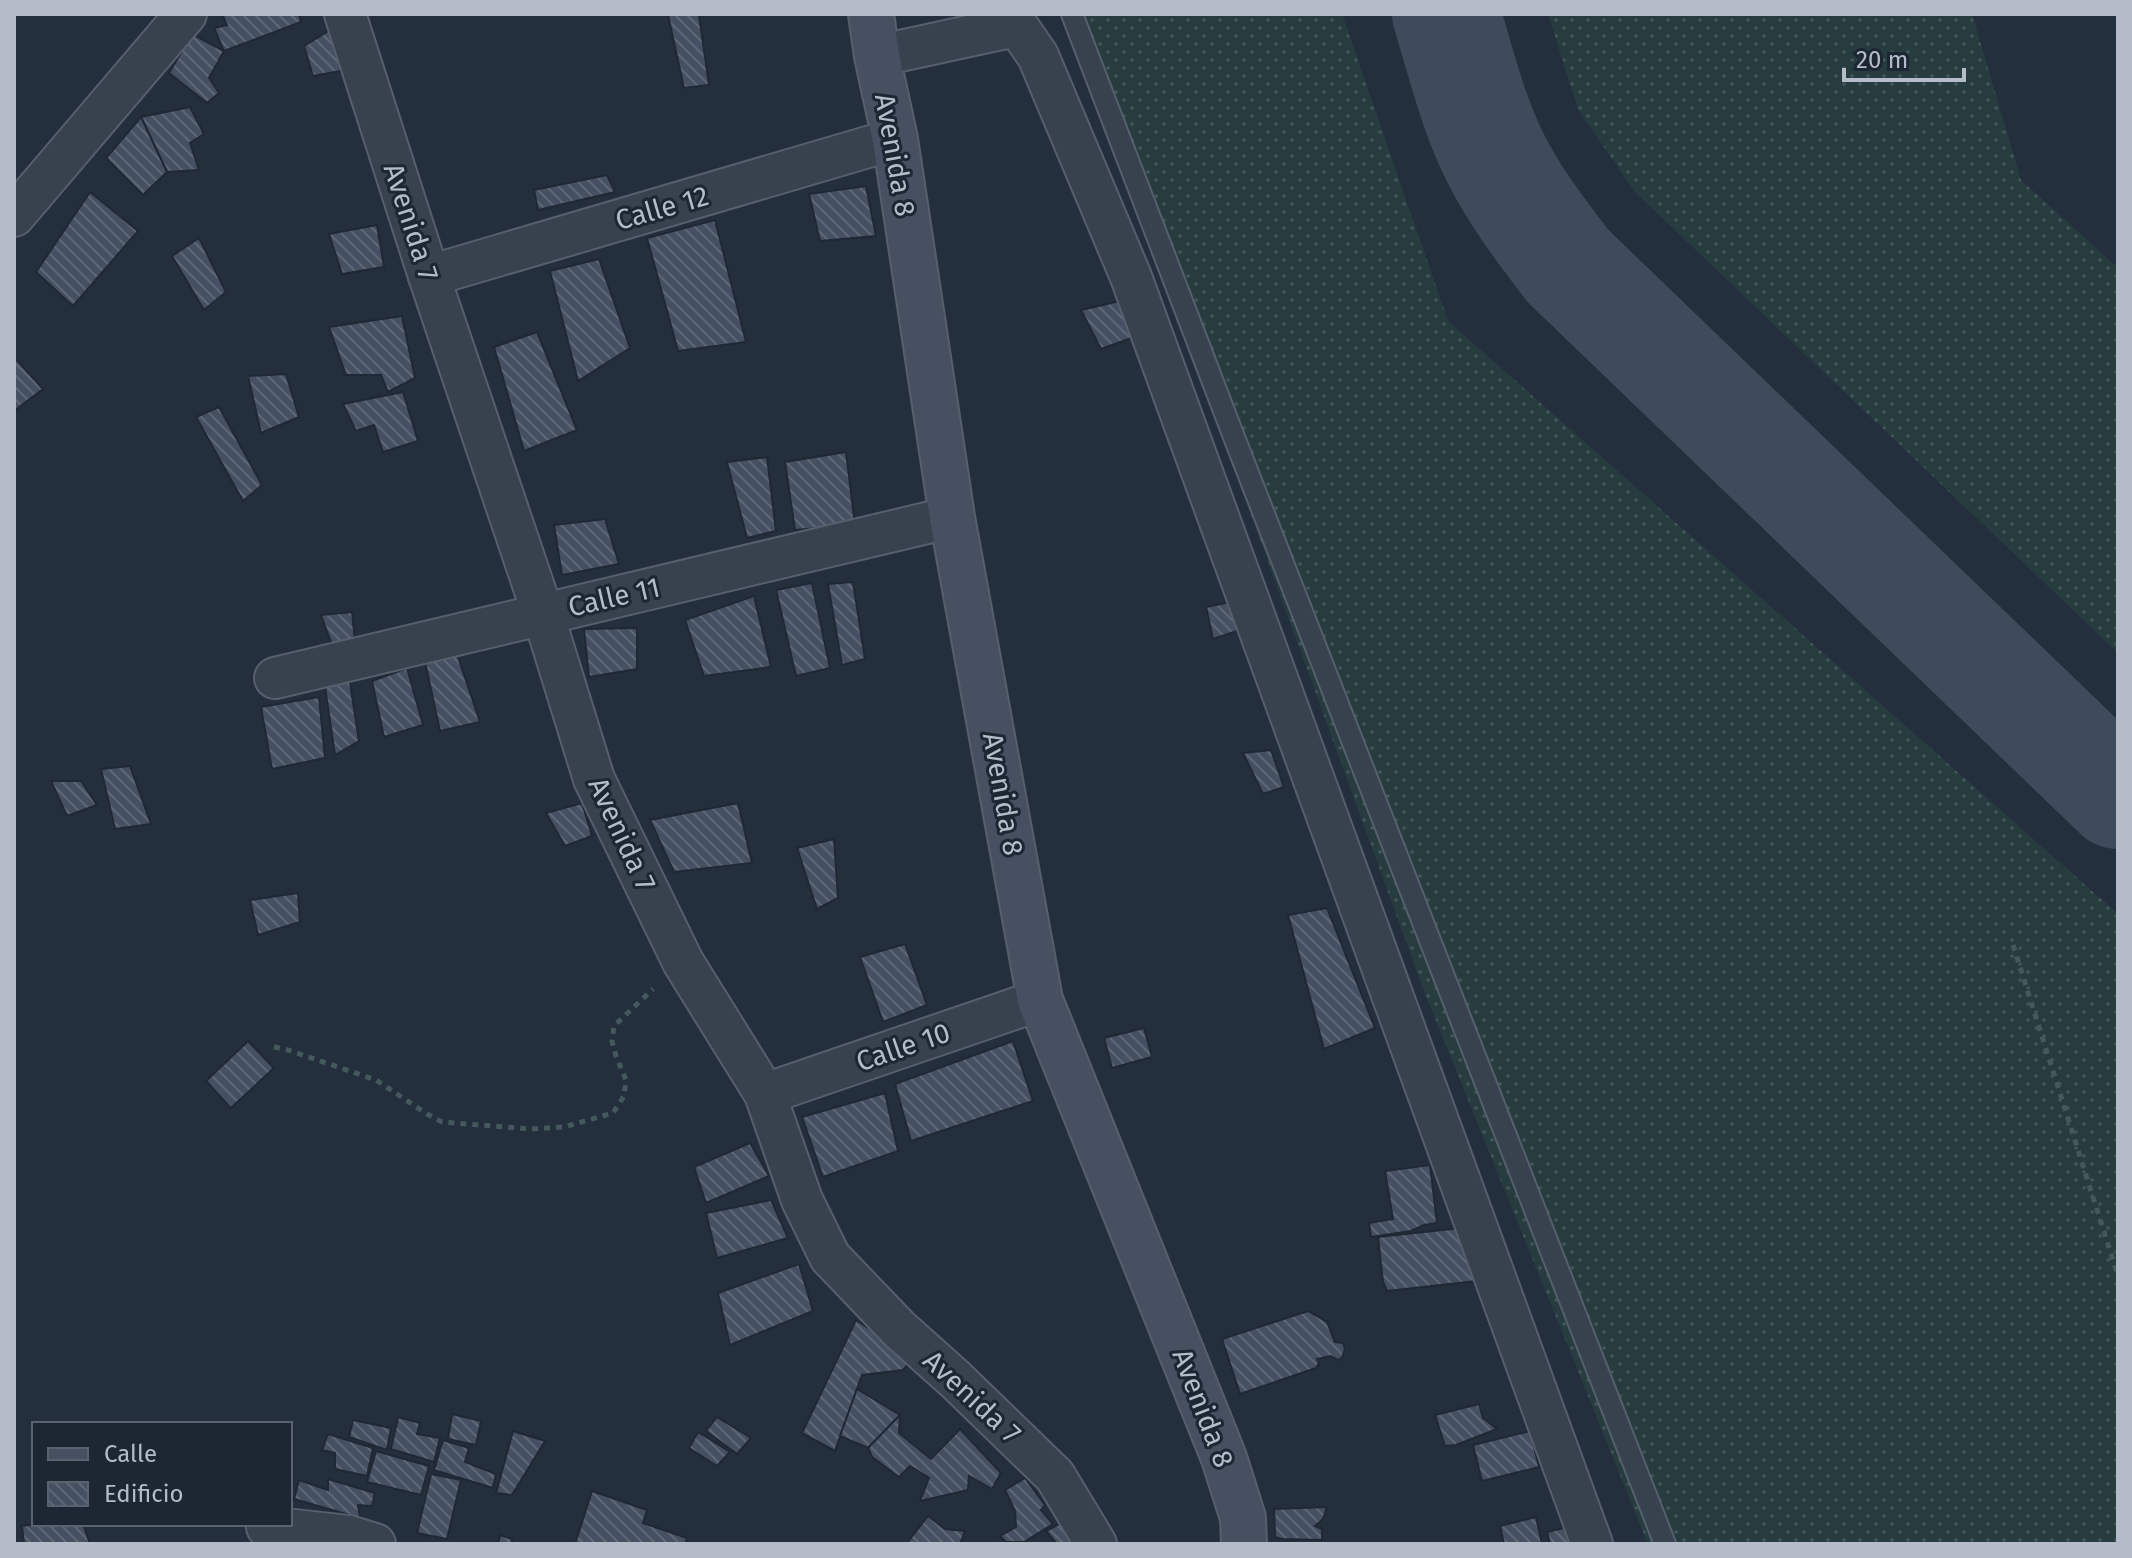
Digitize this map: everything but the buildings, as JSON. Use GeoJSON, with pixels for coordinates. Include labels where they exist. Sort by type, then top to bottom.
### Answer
{"type":"FeatureCollection","features":[{"type":"Feature","properties":{"kind":"street"},"geometry":{"type":"LineString","coordinates":[[14,216],[186,14]]}},
{"type":"Feature","properties":{"kind":"street","name":"Avenida 7"},"geometry":{"type":"LineString","coordinates":[[345,14],[543,614],[594,779],[683,962],[765,1094],[802,1200],[830,1257],[899,1329],[1055,1476],[1096,1544]]}},
{"type":"Feature","properties":{"kind":"street"},"geometry":{"type":"LineString","coordinates":[[874,35],[1006,28],[1020,30],[1038,56],[1136,292],[1592,1544]]}},
{"type":"Feature","properties":{"kind":"street","name":"Avenida 8"},"geometry":{"type":"LineString","coordinates":[[874,35],[895,139],[952,517],[1040,1000],[1224,1458],[1243,1518],[1244,1544]]}},
{"type":"Feature","properties":{"kind":"street","name":"Calle 12"},"geometry":{"type":"LineString","coordinates":[[429,276],[895,139]]}},
{"type":"Feature","properties":{"kind":"street","name":"Calle 11"},"geometry":{"type":"LineString","coordinates":[[275,678],[952,517]]}},
{"type":"Feature","properties":{"kind":"street","name":"Calle 10"},"geometry":{"type":"LineString","coordinates":[[765,1094],[1040,1000]]}},
{"type":"Feature","properties":{"kind":"street"},"geometry":{"type":"LineString","coordinates":[[267,1527],[349,1536],[375,1544]]}},
{"type":"Feature","properties":{"kind":"lane"},"geometry":{"type":"LineString","coordinates":[[1072,14],[1665,1544]]}},
{"type":"Feature","properties":{"kind":"path"},"geometry":{"type":"LineString","coordinates":[[2013,945],[2118,1276]]}},
{"type":"Feature","properties":{"kind":"path"},"geometry":{"type":"LineString","coordinates":[[274,1047],[376,1080],[442,1122],[531,1129],[564,1127],[613,1113],[624,1096],[626,1080],[612,1041],[614,1026],[683,962]]}},
{"type":"Feature","properties":{"kind":"green space"},"geometry":{"type":"Polygon","coordinates":[[[1064,14],[1342,14],[1448,321],[2118,914],[2118,1544],[1648,1544],[1424,991],[1227,449],[1064,14]]]}},
{"type":"Feature","properties":{"kind":"green space"},"geometry":{"type":"Polygon","coordinates":[[[1548,14],[1972,14],[2021,180],[2118,268],[2118,653],[1634,191],[1578,109],[1548,14]]]}},
{"type":"Feature","properties":{"kind":"taxiway"},"geometry":{"type":"LineString","coordinates":[[1446,14],[1474,106],[1496,159],[1520,201],[1568,266],[2118,795]]}}]}
